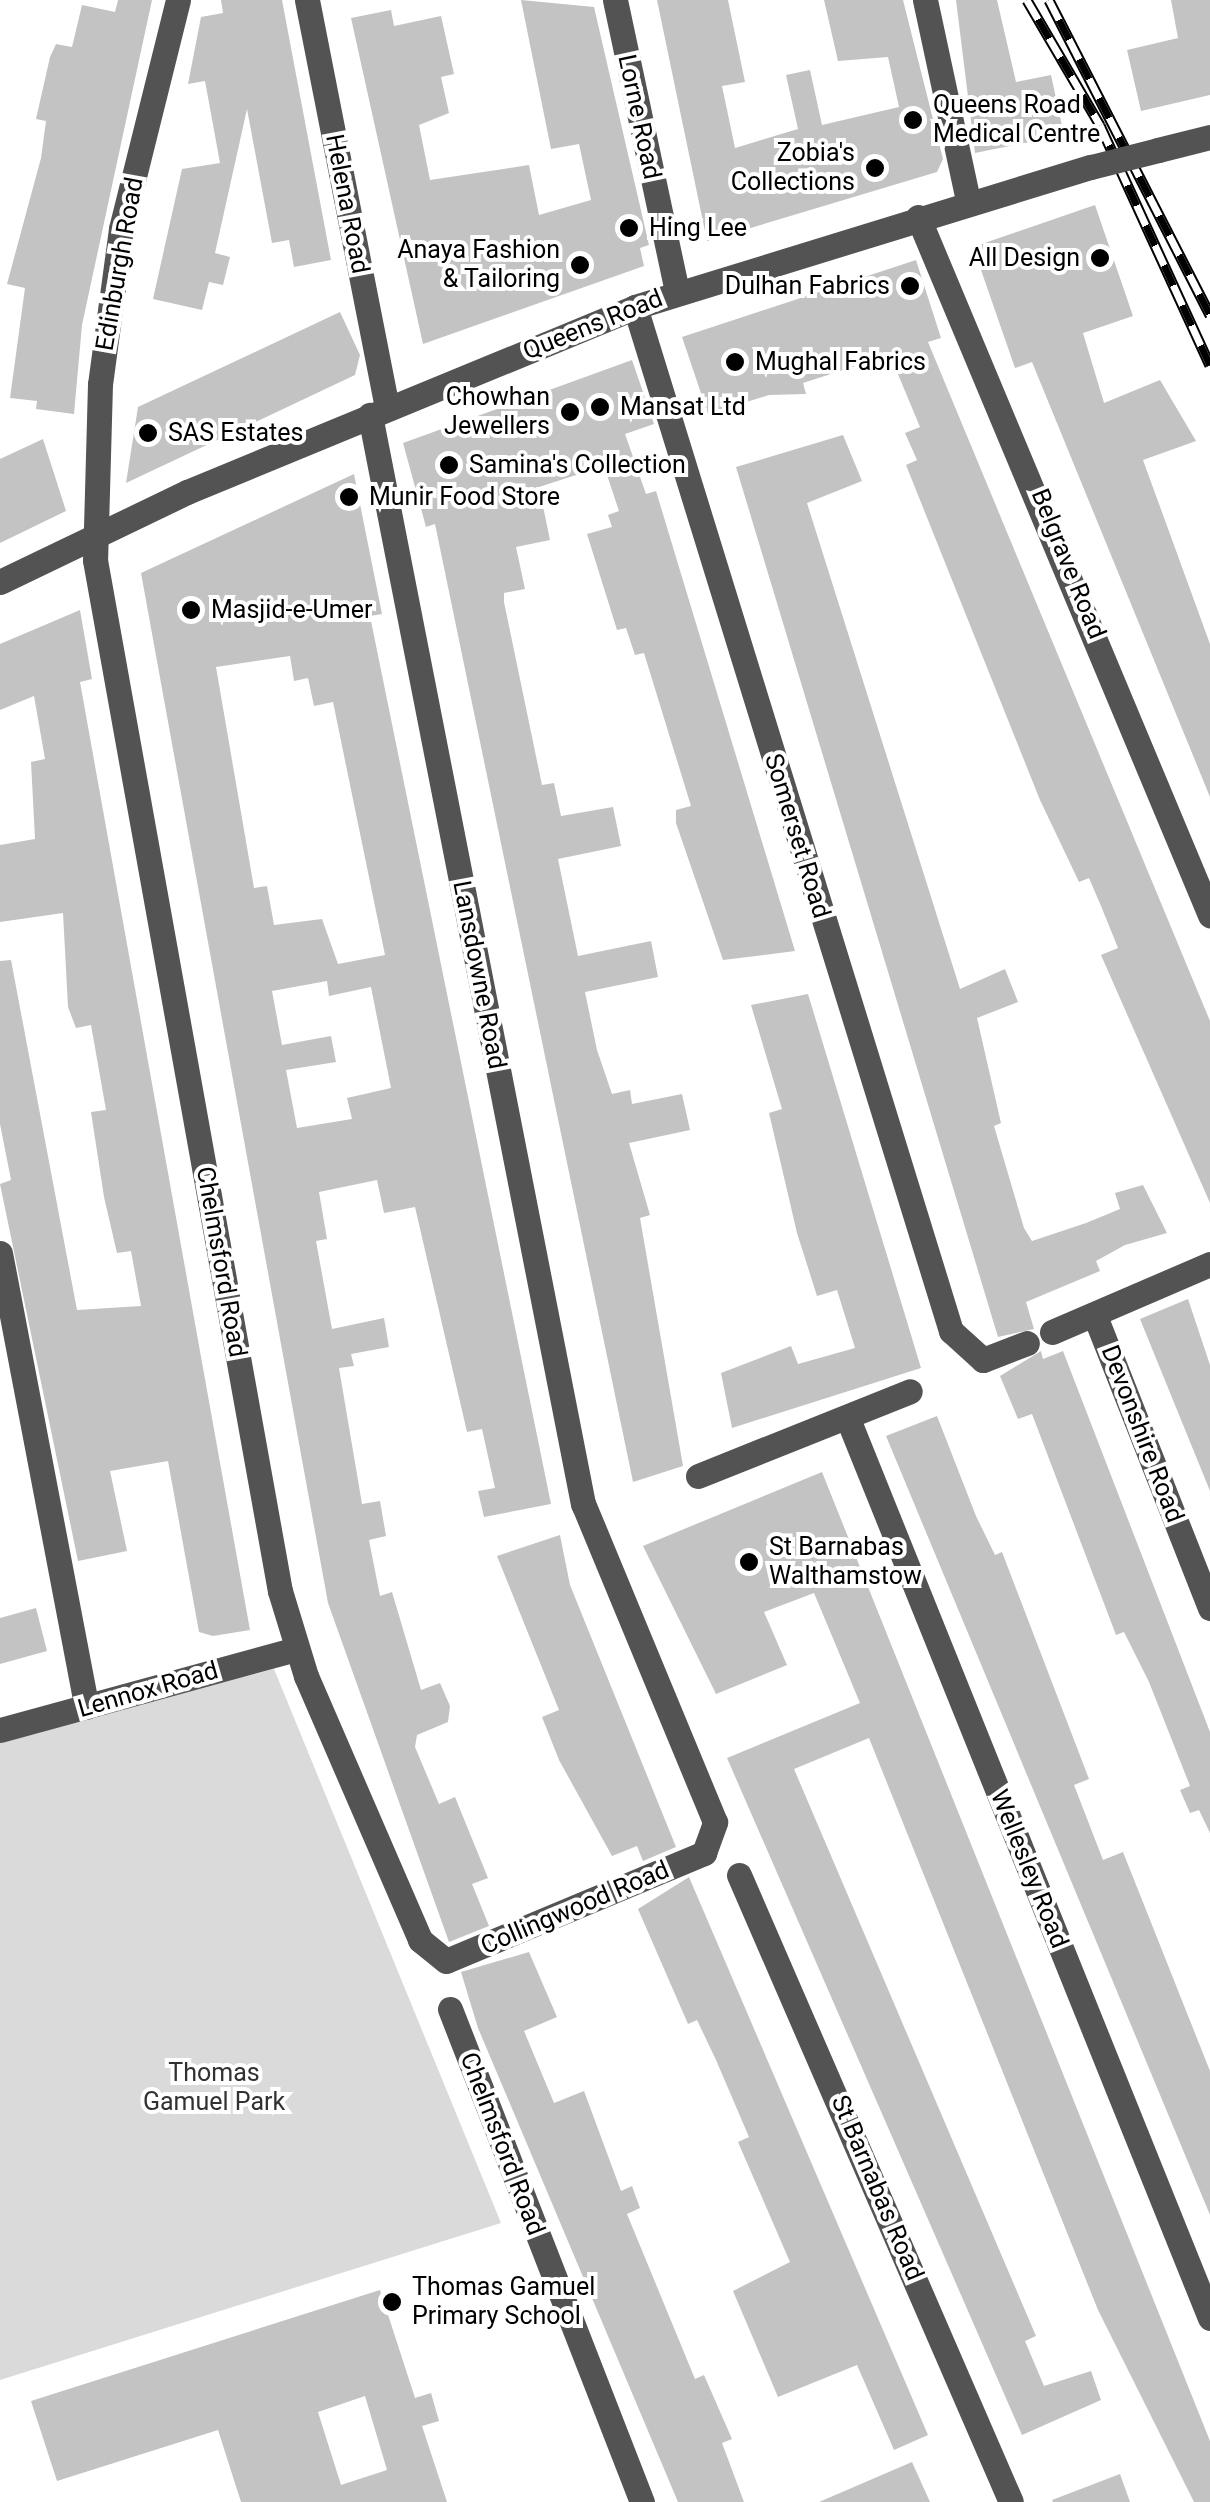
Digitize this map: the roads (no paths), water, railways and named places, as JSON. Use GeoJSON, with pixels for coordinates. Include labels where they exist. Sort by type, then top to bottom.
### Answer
{"type":"FeatureCollection","features":[{"type":"Feature","properties":{"kind":"street","name":"Edinburgh Road"},"geometry":{"type":"LineString","coordinates":[[95,534],[100,384],[122,230],[178,0]]}},
{"type":"Feature","properties":{"kind":"street","name":"Helena Road"},"geometry":{"type":"LineString","coordinates":[[307,0],[378,412]]}},
{"type":"Feature","properties":{"kind":"street","name":"Lorne Road"},"geometry":{"type":"LineString","coordinates":[[615,0],[677,292]]}},
{"type":"Feature","properties":{"kind":"street"},"geometry":{"type":"LineString","coordinates":[[925,0],[968,200]]}},
{"type":"Feature","properties":{"kind":"street","name":"Queens Road"},"geometry":{"type":"LineString","coordinates":[[0,582],[95,534],[635,307],[968,200],[1210,137]]}},
{"type":"Feature","properties":{"kind":"street","name":"Belgrave Road"},"geometry":{"type":"LineString","coordinates":[[918,217],[1210,915]]}},
{"type":"Feature","properties":{"kind":"street","name":"Somerset Road"},"geometry":{"type":"LineString","coordinates":[[635,307],[951,1330],[972,1356],[1027,1343]]}},
{"type":"Feature","properties":{"kind":"street","name":"Lansdowne Road"},"geometry":{"type":"LineString","coordinates":[[378,412],[593,1534],[711,1799],[709,1848]]}},
{"type":"Feature","properties":{"kind":"street","name":"Chelmsford Road"},"geometry":{"type":"LineString","coordinates":[[95,534],[296,1649],[420,1940],[438,1960]]}},
{"type":"Feature","properties":{"kind":"street"},"geometry":{"type":"LineString","coordinates":[[0,1253],[87,1707]]}},
{"type":"Feature","properties":{"kind":"street"},"geometry":{"type":"LineString","coordinates":[[1052,1332],[1210,1264]]}},
{"type":"Feature","properties":{"kind":"street","name":"Devonshire Road"},"geometry":{"type":"LineString","coordinates":[[1095,1316],[1210,1608]]}},
{"type":"Feature","properties":{"kind":"street"},"geometry":{"type":"LineString","coordinates":[[698,1476],[910,1391]]}},
{"type":"Feature","properties":{"kind":"street","name":"Wellesley Road"},"geometry":{"type":"LineString","coordinates":[[848,1419],[1210,2318]]}},
{"type":"Feature","properties":{"kind":"street","name":"Lennox Road"},"geometry":{"type":"LineString","coordinates":[[0,1730],[296,1649]]}},
{"type":"Feature","properties":{"kind":"street","name":"Collingwood Road"},"geometry":{"type":"LineString","coordinates":[[438,1960],[709,1848]]}},
{"type":"Feature","properties":{"kind":"street","name":"St Barnabas Road"},"geometry":{"type":"LineString","coordinates":[[739,1876],[1011,2502]]}},
{"type":"Feature","properties":{"kind":"street","name":"Chelmsford Road"},"geometry":{"type":"LineString","coordinates":[[450,2009],[642,2502]]}},
{"type":"Feature","properties":{"kind":"railway"},"geometry":{"type":"LineString","coordinates":[[1027,0],[1100,125],[1210,365]]}},
{"type":"Feature","properties":{"kind":"railway"},"geometry":{"type":"LineString","coordinates":[[1049,0],[1210,315]]}},
{"type":"Feature","properties":{"kind":"place","name":"Queens Road Medical Centre"},"geometry":{"type":"Point","coordinates":[913,120]}},
{"type":"Feature","properties":{"kind":"place","name":"Zobia's Collections"},"geometry":{"type":"Point","coordinates":[875,168]}},
{"type":"Feature","properties":{"kind":"place","name":"Hing Lee"},"geometry":{"type":"Point","coordinates":[629,228]}},
{"type":"Feature","properties":{"kind":"place","name":"All Design"},"geometry":{"type":"Point","coordinates":[1100,258]}},
{"type":"Feature","properties":{"kind":"place","name":"Anaya Fashion & Tailoring"},"geometry":{"type":"Point","coordinates":[580,265]}},
{"type":"Feature","properties":{"kind":"place","name":"Dulhan Fabrics"},"geometry":{"type":"Point","coordinates":[910,286]}},
{"type":"Feature","properties":{"kind":"place","name":"Mughal Fabrics"},"geometry":{"type":"Point","coordinates":[735,362]}},
{"type":"Feature","properties":{"kind":"place","name":"Mansat Ltd"},"geometry":{"type":"Point","coordinates":[600,407]}},
{"type":"Feature","properties":{"kind":"place","name":"Chowhan Jewellers"},"geometry":{"type":"Point","coordinates":[570,412]}},
{"type":"Feature","properties":{"kind":"place","name":"SAS Estates"},"geometry":{"type":"Point","coordinates":[148,433]}},
{"type":"Feature","properties":{"kind":"place","name":"Samina's Collection"},"geometry":{"type":"Point","coordinates":[449,465]}},
{"type":"Feature","properties":{"kind":"place","name":"Munir Food Store"},"geometry":{"type":"Point","coordinates":[349,497]}},
{"type":"Feature","properties":{"kind":"place","name":"Masjid-e-Umer"},"geometry":{"type":"Point","coordinates":[191,610]}},
{"type":"Feature","properties":{"kind":"place","name":"St Barnabas Walthamstow"},"geometry":{"type":"Point","coordinates":[749,1562]}},
{"type":"Feature","properties":{"kind":"place","name":"Thomas Gamuel Primary School"},"geometry":{"type":"Point","coordinates":[392,2302]}},
{"type":"Feature","properties":{"kind":"park label","name":"Thomas Gamuel Park"},"geometry":{"type":"Point","coordinates":[214,2088]}}]}
